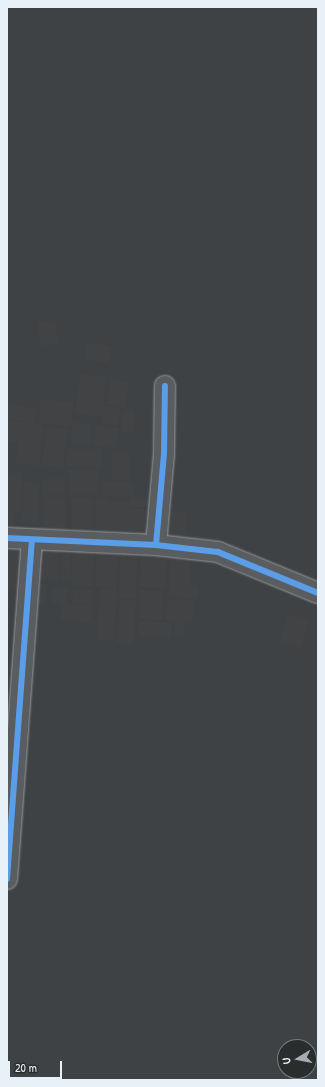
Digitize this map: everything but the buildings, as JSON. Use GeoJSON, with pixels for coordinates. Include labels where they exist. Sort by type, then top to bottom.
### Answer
{"type":"FeatureCollection","features":[{"type":"Feature","properties":{"kind":"street"},"geometry":{"type":"LineString","coordinates":[[156,545],[164,454],[165,386]]}},
{"type":"Feature","properties":{"kind":"street"},"geometry":{"type":"LineString","coordinates":[[7,538],[156,545],[218,552],[318,593]]}},
{"type":"Feature","properties":{"kind":"street"},"geometry":{"type":"LineString","coordinates":[[7,879],[32,540]]}},
{"type":"Feature","properties":{"kind":"shaded area"},"geometry":{"type":"Polygon","coordinates":[[[7,7],[318,7],[318,1080],[7,1080],[7,7]]]}},
{"type":"Feature","properties":{"kind":"cycle path"},"geometry":{"type":"LineString","coordinates":[[156,545],[164,454],[165,386]]}},
{"type":"Feature","properties":{"kind":"cycle path"},"geometry":{"type":"LineString","coordinates":[[7,538],[156,545],[218,552],[318,593]]}},
{"type":"Feature","properties":{"kind":"cycle path"},"geometry":{"type":"LineString","coordinates":[[7,879],[32,540]]}}]}
